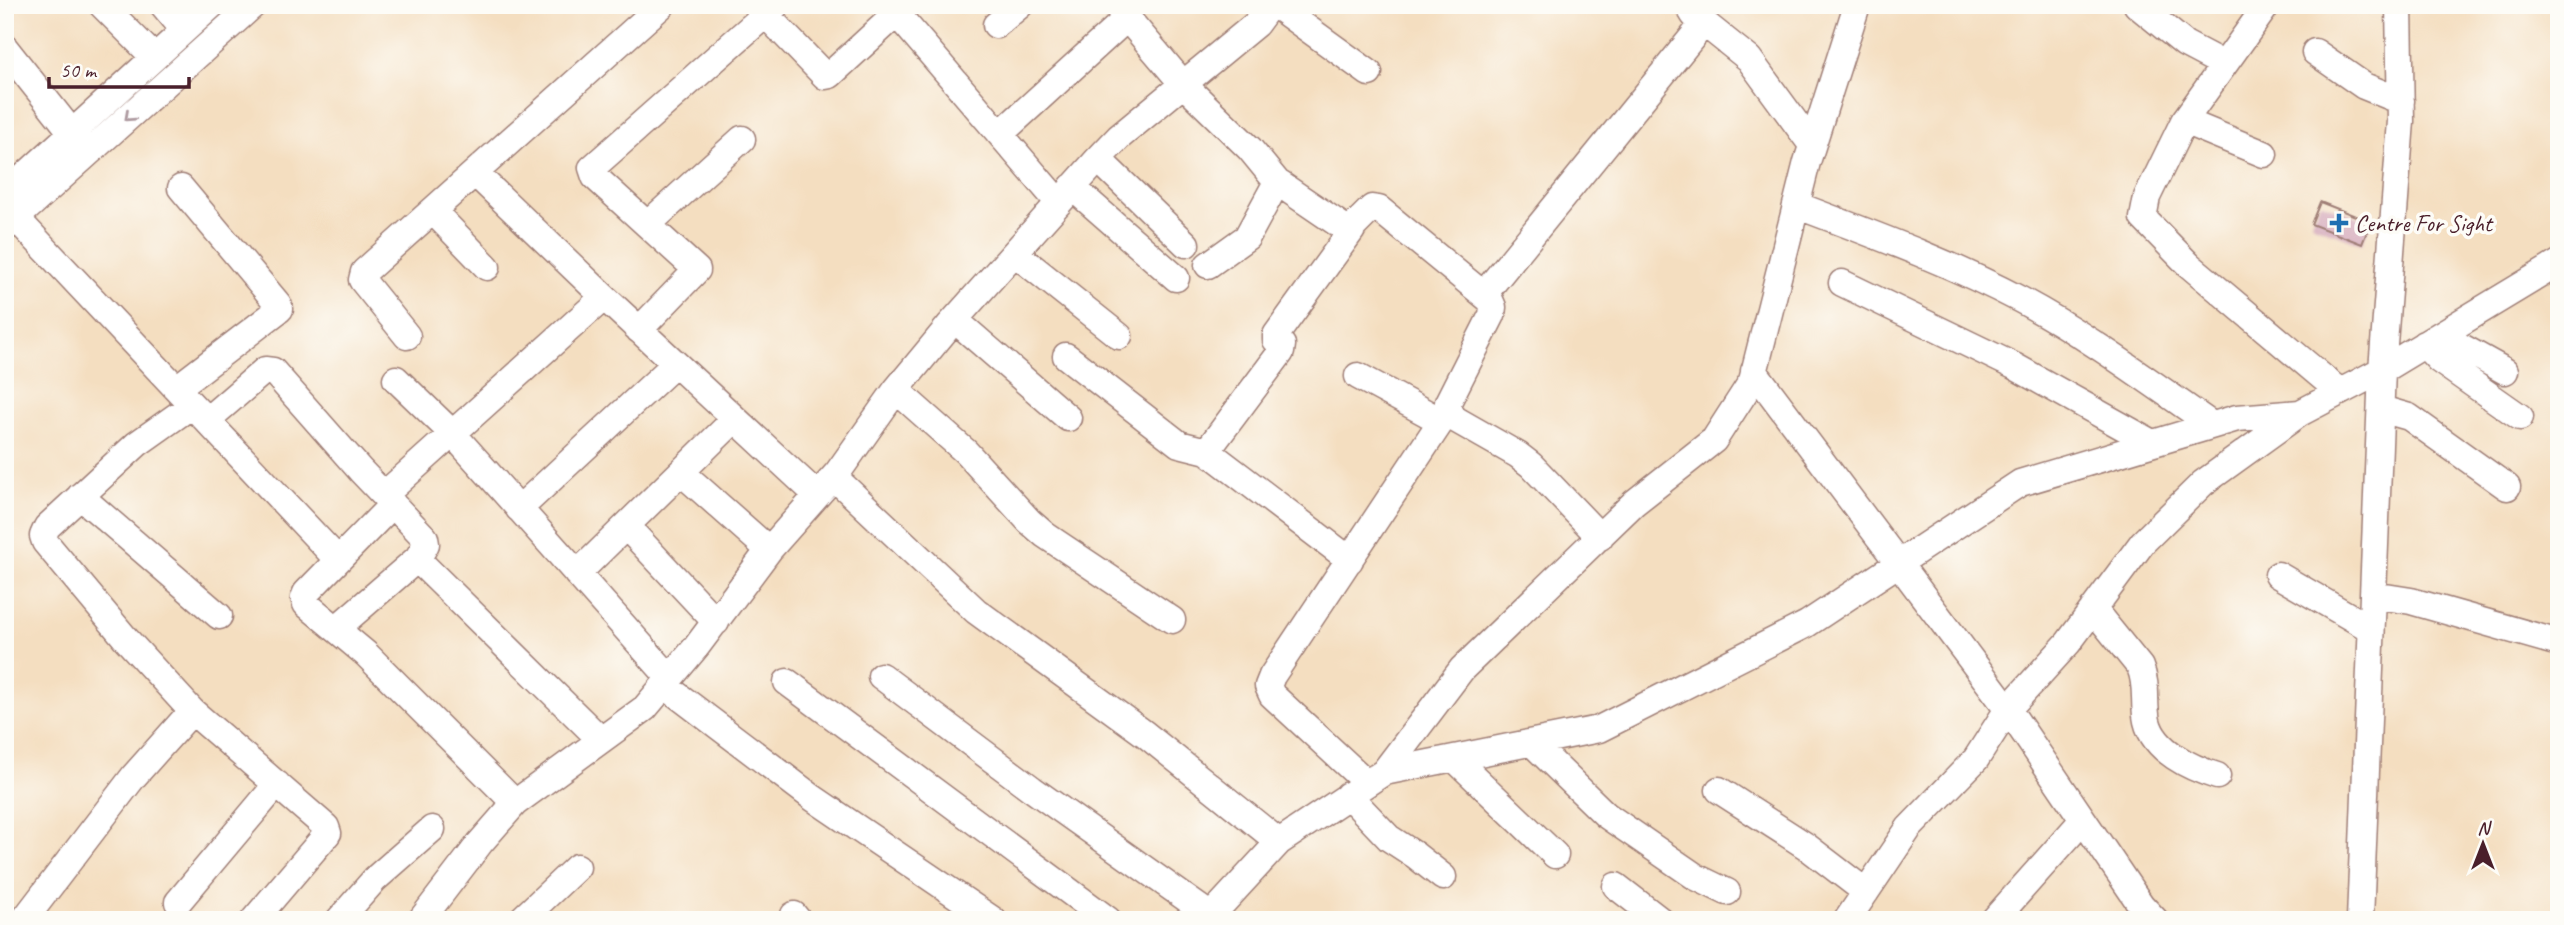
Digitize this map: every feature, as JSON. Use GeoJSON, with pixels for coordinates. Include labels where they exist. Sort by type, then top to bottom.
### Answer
{"type":"FeatureCollection","features":[{"type":"Feature","properties":{"kind":"street"},"geometry":{"type":"LineString","coordinates":[[103,5],[154,57]]}},
{"type":"Feature","properties":{"kind":"street"},"geometry":{"type":"LineString","coordinates":[[163,5],[184,30]]}},
{"type":"Feature","properties":{"kind":"street"},"geometry":{"type":"LineString","coordinates":[[14,206],[72,132],[212,5]]}},
{"type":"Feature","properties":{"kind":"street"},"geometry":{"type":"LineString","coordinates":[[14,206],[89,153],[253,5]]}},
{"type":"Feature","properties":{"kind":"street"},"geometry":{"type":"LineString","coordinates":[[407,336],[361,276],[662,5]]}},
{"type":"Feature","properties":{"kind":"street"},"geometry":{"type":"LineString","coordinates":[[996,25],[1020,5]]}},
{"type":"Feature","properties":{"kind":"street"},"geometry":{"type":"LineString","coordinates":[[421,920],[480,843],[515,803],[645,708],[716,622],[769,550],[825,486],[896,390],[1065,195],[1119,137],[1256,24],[1272,5],[1369,73]]}},
{"type":"Feature","properties":{"kind":"street"},"geometry":{"type":"LineString","coordinates":[[881,676],[1031,789],[1210,918],[1279,842],[1367,783],[1462,669],[1634,503],[1714,440],[1752,381],[1812,145],[1857,5]]}},
{"type":"Feature","properties":{"kind":"street"},"geometry":{"type":"LineString","coordinates":[[2137,5],[2185,44],[2223,64]]}},
{"type":"Feature","properties":{"kind":"street"},"geometry":{"type":"LineString","coordinates":[[2267,5],[2184,121],[2147,197],[2143,218],[2189,265],[2340,392]]}},
{"type":"Feature","properties":{"kind":"street"},"geometry":{"type":"LineString","coordinates":[[2360,920],[2382,370],[2400,101],[2399,5]]}},
{"type":"Feature","properties":{"kind":"street"},"geometry":{"type":"LineString","coordinates":[[639,330],[697,270],[595,177],[592,168],[771,10],[819,73],[825,76],[830,75],[902,9],[1000,134],[1065,195],[1176,278]]}},
{"type":"Feature","properties":{"kind":"street"},"geometry":{"type":"LineString","coordinates":[[1000,134],[1121,12],[1183,84],[1251,149],[1277,181],[1344,230],[1352,230]]}},
{"type":"Feature","properties":{"kind":"street"},"geometry":{"type":"LineString","coordinates":[[1484,294],[1696,14],[1749,59],[1812,145]]}},
{"type":"Feature","properties":{"kind":"street"},"geometry":{"type":"LineString","coordinates":[[5,48],[89,153]]}},
{"type":"Feature","properties":{"kind":"street"},"geometry":{"type":"LineString","coordinates":[[2315,52],[2364,86],[2400,101]]}},
{"type":"Feature","properties":{"kind":"street"},"geometry":{"type":"LineString","coordinates":[[2184,121],[2264,154]]}},
{"type":"Feature","properties":{"kind":"street"},"geometry":{"type":"LineString","coordinates":[[648,224],[742,139]]}},
{"type":"Feature","properties":{"kind":"street"},"geometry":{"type":"LineString","coordinates":[[1098,159],[1186,244]]}},
{"type":"Feature","properties":{"kind":"street"},"geometry":{"type":"LineString","coordinates":[[476,173],[735,419],[825,486],[976,611],[1145,734],[1279,842]]}},
{"type":"Feature","properties":{"kind":"street"},"geometry":{"type":"LineString","coordinates":[[1208,265],[1248,237],[1277,181]]}},
{"type":"Feature","properties":{"kind":"street"},"geometry":{"type":"LineString","coordinates":[[181,188],[280,309],[192,404]]}},
{"type":"Feature","properties":{"kind":"street"},"geometry":{"type":"LineString","coordinates":[[1796,205],[1918,252],[2021,300],[2104,350],[2212,425]]}},
{"type":"Feature","properties":{"kind":"street"},"geometry":{"type":"LineString","coordinates":[[14,206],[192,404],[338,560]]}},
{"type":"Feature","properties":{"kind":"street"},"geometry":{"type":"LineString","coordinates":[[1207,451],[1281,352],[1282,345],[1276,340],[1276,335],[1352,230],[1372,208],[1379,209],[1490,300],[1492,315],[1448,402],[1445,416],[1272,676],[1269,686],[1272,695],[1367,783],[1389,838],[1443,877]]}},
{"type":"Feature","properties":{"kind":"street"},"geometry":{"type":"LineString","coordinates":[[433,211],[487,267]]}},
{"type":"Feature","properties":{"kind":"street"},"geometry":{"type":"LineString","coordinates":[[1016,254],[1119,336]]}},
{"type":"Feature","properties":{"kind":"street"},"geometry":{"type":"LineString","coordinates":[[1847,920],[1909,828],[1976,758],[2008,709],[2068,643],[2143,542],[2203,483],[2300,413],[2382,370],[2554,271]]}},
{"type":"Feature","properties":{"kind":"street"},"geometry":{"type":"LineString","coordinates":[[1842,283],[2014,366],[2152,443]]}},
{"type":"Feature","properties":{"kind":"street"},"geometry":{"type":"LineString","coordinates":[[515,803],[366,654],[306,604],[304,598],[388,500],[452,433],[604,297]]}},
{"type":"Feature","properties":{"kind":"street"},"geometry":{"type":"LineString","coordinates":[[955,320],[1068,418]]}},
{"type":"Feature","properties":{"kind":"street"},"geometry":{"type":"LineString","coordinates":[[2432,340],[2505,371]]}},
{"type":"Feature","properties":{"kind":"street"},"geometry":{"type":"LineString","coordinates":[[2432,340],[2439,360],[2520,417]]}},
{"type":"Feature","properties":{"kind":"street"},"geometry":{"type":"LineString","coordinates":[[1066,356],[1179,444],[1207,451],[1350,560]]}},
{"type":"Feature","properties":{"kind":"street"},"geometry":{"type":"LineString","coordinates":[[519,509],[675,364]]}},
{"type":"Feature","properties":{"kind":"street"},"geometry":{"type":"LineString","coordinates":[[254,920],[328,834],[326,827],[192,711],[126,639],[45,542],[44,531],[137,444],[192,404],[269,369],[425,538],[426,544],[418,558],[336,629]]}},
{"type":"Feature","properties":{"kind":"street"},"geometry":{"type":"LineString","coordinates":[[1754,371],[2008,709],[2141,905],[2155,920]]}},
{"type":"Feature","properties":{"kind":"street"},"geometry":{"type":"LineString","coordinates":[[1358,376],[1452,418],[1518,455],[1531,465],[1600,537]]}},
{"type":"Feature","properties":{"kind":"street"},"geometry":{"type":"LineString","coordinates":[[396,379],[452,433],[577,574],[667,682],[813,798],[993,920]]}},
{"type":"Feature","properties":{"kind":"street"},"geometry":{"type":"LineString","coordinates":[[896,390],[966,452],[1045,535],[1172,620]]}},
{"type":"Feature","properties":{"kind":"street"},"geometry":{"type":"LineString","coordinates":[[2381,409],[2409,417],[2507,487]]}},
{"type":"Feature","properties":{"kind":"street"},"geometry":{"type":"LineString","coordinates":[[1367,783],[1454,758],[1599,729],[1687,687],[1807,624],[2020,483],[2237,418],[2300,413]]}},
{"type":"Feature","properties":{"kind":"street"},"geometry":{"type":"LineString","coordinates":[[577,574],[735,419]]}},
{"type":"Feature","properties":{"kind":"street"},"geometry":{"type":"LineString","coordinates":[[681,472],[769,550]]}},
{"type":"Feature","properties":{"kind":"street"},"geometry":{"type":"LineString","coordinates":[[80,496],[219,616]]}},
{"type":"Feature","properties":{"kind":"street"},"geometry":{"type":"LineString","coordinates":[[626,526],[716,622]]}},
{"type":"Feature","properties":{"kind":"street"},"geometry":{"type":"LineString","coordinates":[[418,558],[601,740]]}},
{"type":"Feature","properties":{"kind":"street"},"geometry":{"type":"LineString","coordinates":[[2278,576],[2371,629]]}},
{"type":"Feature","properties":{"kind":"street"},"geometry":{"type":"LineString","coordinates":[[2373,595],[2411,601],[2559,643]]}},
{"type":"Feature","properties":{"kind":"street"},"geometry":{"type":"LineString","coordinates":[[2093,609],[2140,667],[2145,678],[2147,723],[2155,739],[2182,761],[2217,776]]}},
{"type":"Feature","properties":{"kind":"street"},"geometry":{"type":"LineString","coordinates":[[787,682],[1108,920]]}},
{"type":"Feature","properties":{"kind":"street"},"geometry":{"type":"LineString","coordinates":[[24,920],[134,776],[192,711]]}},
{"type":"Feature","properties":{"kind":"street"},"geometry":{"type":"LineString","coordinates":[[1532,743],[1606,815],[1696,877],[1727,892]]}},
{"type":"Feature","properties":{"kind":"street"},"geometry":{"type":"LineString","coordinates":[[1454,758],[1555,855]]}},
{"type":"Feature","properties":{"kind":"street"},"geometry":{"type":"LineString","coordinates":[[178,902],[277,784]]}},
{"type":"Feature","properties":{"kind":"street"},"geometry":{"type":"LineString","coordinates":[[1719,790],[1806,846],[1866,892]]}},
{"type":"Feature","properties":{"kind":"street"},"geometry":{"type":"LineString","coordinates":[[1994,920],[2083,820]]}},
{"type":"Feature","properties":{"kind":"street"},"geometry":{"type":"LineString","coordinates":[[339,920],[348,906],[375,879],[432,830]]}},
{"type":"Feature","properties":{"kind":"street"},"geometry":{"type":"LineString","coordinates":[[521,920],[577,867]]}},
{"type":"Feature","properties":{"kind":"street"},"geometry":{"type":"LineString","coordinates":[[1616,886],[1660,920]]}},
{"type":"Feature","properties":{"kind":"building"},"geometry":{"type":"Polygon","coordinates":[[[2320,202],[2371,222],[2362,244],[2311,224],[2320,202]]]}},
{"type":"Feature","properties":{"kind":"place","name":"Centre For Sight"},"geometry":{"type":"Point","coordinates":[2339,223]}}]}
